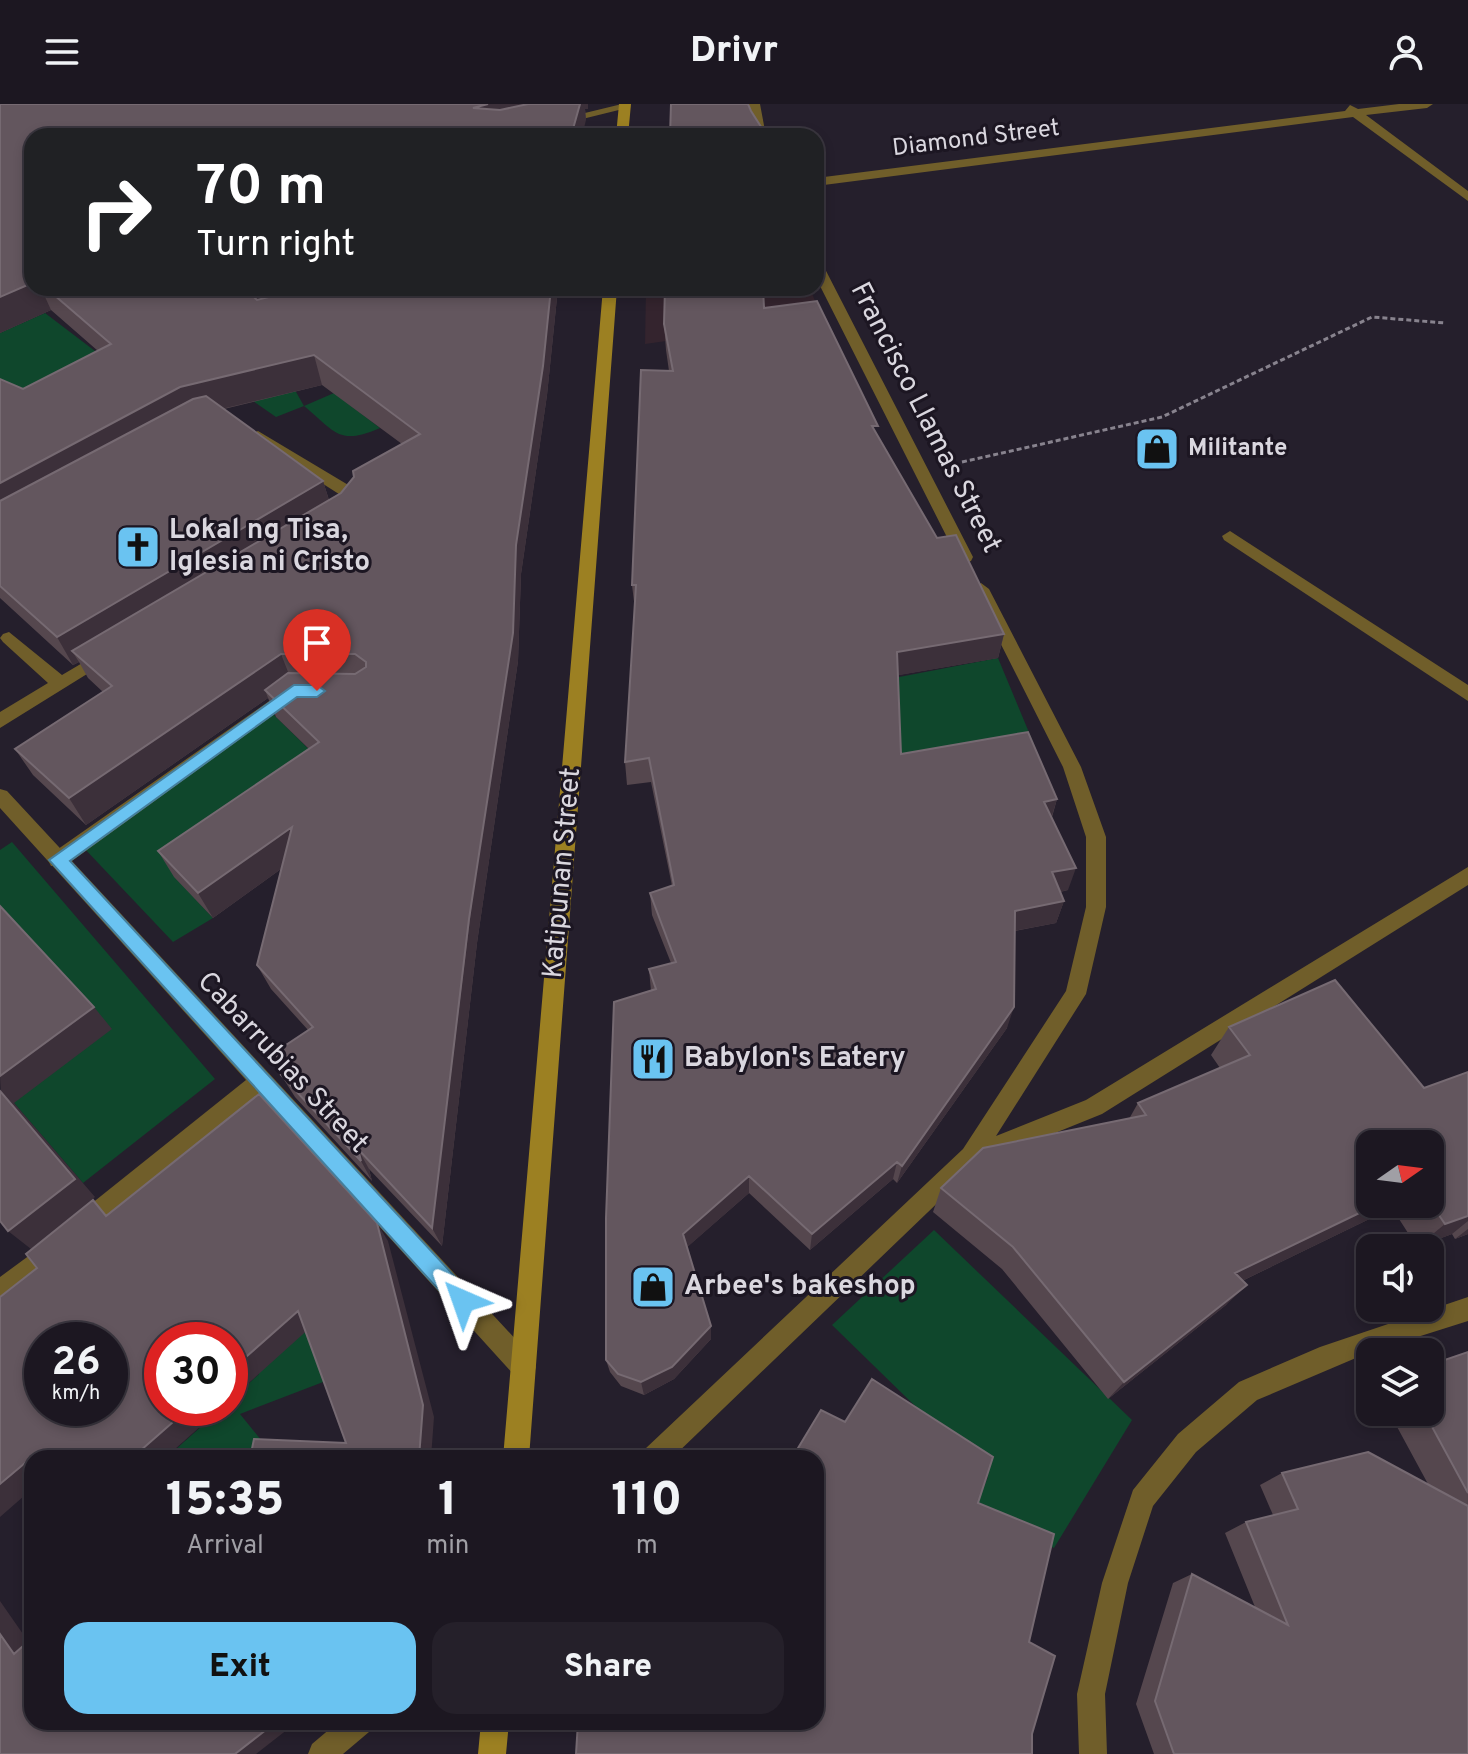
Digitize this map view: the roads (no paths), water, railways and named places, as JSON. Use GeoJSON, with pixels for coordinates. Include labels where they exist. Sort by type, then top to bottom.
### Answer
{"type":"FeatureCollection","features":[{"type":"Feature","properties":{"kind":"main road"},"geometry":{"type":"LineString","coordinates":[[623,128],[625,105]]}},
{"type":"Feature","properties":{"kind":"main road","name":"Katipunan Street"},"geometry":{"type":"LineString","coordinates":[[517,1450],[609,296]]}},
{"type":"Feature","properties":{"kind":"main road"},"geometry":{"type":"LineString","coordinates":[[492,1754],[494,1730]]}},
{"type":"Feature","properties":{"kind":"street"},"geometry":{"type":"LineString","coordinates":[[754,104],[758,128]]}},
{"type":"Feature","properties":{"kind":"street"},"geometry":{"type":"LineString","coordinates":[[1343,104],[1468,197]]}},
{"type":"Feature","properties":{"kind":"street","name":"Diamond Street"},"geometry":{"type":"LineString","coordinates":[[824,181],[1427,104]]}},
{"type":"Feature","properties":{"kind":"street"},"geometry":{"type":"LineString","coordinates":[[547,123],[625,105]]}},
{"type":"Feature","properties":{"kind":"street","name":"Francisco Llamas Street"},"geometry":{"type":"LineString","coordinates":[[662,1450],[971,1156],[1076,994],[1096,907],[1096,837],[1072,767],[824,281]]}},
{"type":"Feature","properties":{"kind":"street"},"geometry":{"type":"LineString","coordinates":[[247,429],[349,493],[352,504],[329,523]]}},
{"type":"Feature","properties":{"kind":"street"},"geometry":{"type":"LineString","coordinates":[[1230,536],[1468,694]]}},
{"type":"Feature","properties":{"kind":"street"},"geometry":{"type":"LineString","coordinates":[[9,638],[60,684]]}},
{"type":"Feature","properties":{"kind":"street"},"geometry":{"type":"LineString","coordinates":[[0,721],[127,643]]}},
{"type":"Feature","properties":{"kind":"street"},"geometry":{"type":"LineString","coordinates":[[58,860],[294,691],[308,691]]}},
{"type":"Feature","properties":{"kind":"street","name":"Cabarrubias Street"},"geometry":{"type":"LineString","coordinates":[[0,796],[524,1367]]}},
{"type":"Feature","properties":{"kind":"street"},"geometry":{"type":"LineString","coordinates":[[971,1156],[1094,1107],[1468,875]]}},
{"type":"Feature","properties":{"kind":"street"},"geometry":{"type":"LineString","coordinates":[[0,1292],[261,1081]]}},
{"type":"Feature","properties":{"kind":"street"},"geometry":{"type":"LineString","coordinates":[[1093,1754],[1091,1694],[1115,1583],[1142,1499],[1187,1443],[1248,1391],[1320,1359],[1468,1309]]}},
{"type":"Feature","properties":{"kind":"street"},"geometry":{"type":"LineString","coordinates":[[322,1754],[350,1730]]}},
{"type":"Feature","properties":{"kind":"place","name":"Militante"},"geometry":{"type":"Point","coordinates":[1157,449]}},
{"type":"Feature","properties":{"kind":"place","name":"Lokal ng Tisa, Iglesia ni Cristo"},"geometry":{"type":"Point","coordinates":[138,547]}},
{"type":"Feature","properties":{"kind":"place","name":"Babylon's Eatery"},"geometry":{"type":"Point","coordinates":[653,1059]}},
{"type":"Feature","properties":{"kind":"place","name":"Arbee's bakeshop"},"geometry":{"type":"Point","coordinates":[653,1287]}}]}
